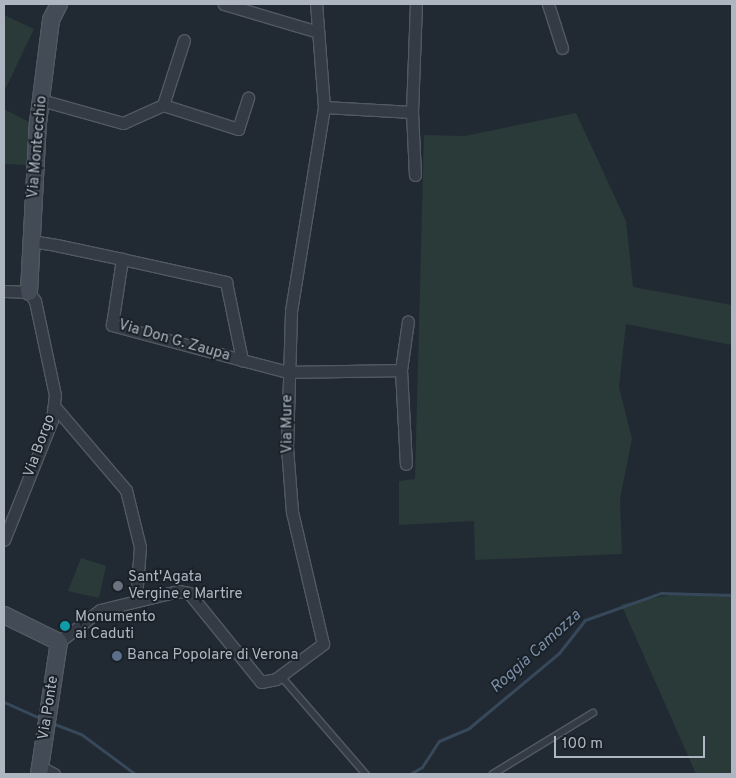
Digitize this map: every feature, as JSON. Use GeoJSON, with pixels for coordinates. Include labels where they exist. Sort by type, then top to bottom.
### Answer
{"type":"FeatureCollection","features":[{"type":"Feature","properties":{"kind":"street","name":"Via Montecchio"},"geometry":{"type":"LineString","coordinates":[[29,292],[41,100],[51,20],[59,4]]}},
{"type":"Feature","properties":{"kind":"street"},"geometry":{"type":"LineString","coordinates":[[224,4],[318,32]]}},
{"type":"Feature","properties":{"kind":"street","name":"Via Mure"},"geometry":{"type":"LineString","coordinates":[[281,676],[323,644],[292,512],[288,372],[291,312],[324,107],[316,4]]}},
{"type":"Feature","properties":{"kind":"street"},"geometry":{"type":"LineString","coordinates":[[415,176],[412,112],[416,4]]}},
{"type":"Feature","properties":{"kind":"street"},"geometry":{"type":"LineString","coordinates":[[548,4],[562,48]]}},
{"type":"Feature","properties":{"kind":"street"},"geometry":{"type":"LineString","coordinates":[[163,105],[184,40]]}},
{"type":"Feature","properties":{"kind":"street"},"geometry":{"type":"LineString","coordinates":[[41,100],[123,123],[163,105],[238,129],[248,98]]}},
{"type":"Feature","properties":{"kind":"street"},"geometry":{"type":"LineString","coordinates":[[324,107],[412,112]]}},
{"type":"Feature","properties":{"kind":"street","name":"Via Don G. Zaupa"},"geometry":{"type":"LineString","coordinates":[[31,241],[226,282],[242,360]]}},
{"type":"Feature","properties":{"kind":"street","name":"Via Don G. Zaupa"},"geometry":{"type":"LineString","coordinates":[[122,259],[112,326],[288,372],[401,370]]}},
{"type":"Feature","properties":{"kind":"street"},"geometry":{"type":"LineString","coordinates":[[4,291],[29,292]]}},
{"type":"Feature","properties":{"kind":"street","name":"Via Borgo"},"geometry":{"type":"LineString","coordinates":[[4,540],[55,407],[35,301],[29,292]]}},
{"type":"Feature","properties":{"kind":"street"},"geometry":{"type":"LineString","coordinates":[[406,464],[401,370],[408,321]]}},
{"type":"Feature","properties":{"kind":"street"},"geometry":{"type":"LineString","coordinates":[[55,407],[126,490],[140,548],[136,598]]}},
{"type":"Feature","properties":{"kind":"street"},"geometry":{"type":"LineString","coordinates":[[4,616],[59,642],[92,613],[136,598],[178,591],[189,593],[252,676],[269,682],[281,676]]}},
{"type":"Feature","properties":{"kind":"street","name":"Via Ponte"},"geometry":{"type":"LineString","coordinates":[[44,772],[59,642]]}},
{"type":"Feature","properties":{"kind":"lane"},"geometry":{"type":"LineString","coordinates":[[281,676],[366,774]]}},
{"type":"Feature","properties":{"kind":"lane"},"geometry":{"type":"LineString","coordinates":[[493,774],[593,713]]}},
{"type":"Feature","properties":{"kind":"shaded area"},"geometry":{"type":"Polygon","coordinates":[[[4,15],[34,29],[4,92],[4,15]]]}},
{"type":"Feature","properties":{"kind":"shaded area"},"geometry":{"type":"Polygon","coordinates":[[[4,109],[33,124],[30,165],[4,164],[4,109]]]}},
{"type":"Feature","properties":{"kind":"shaded area"},"geometry":{"type":"Polygon","coordinates":[[[576,113],[626,221],[633,287],[732,305],[732,345],[626,324],[619,387],[632,439],[620,499],[622,554],[475,560],[474,521],[399,525],[399,481],[415,479],[424,135],[465,136],[576,113]]]}},
{"type":"Feature","properties":{"kind":"shaded area"},"geometry":{"type":"Polygon","coordinates":[[[81,558],[106,566],[99,598],[68,591],[81,558]]]}},
{"type":"Feature","properties":{"kind":"shaded area"},"geometry":{"type":"Polygon","coordinates":[[[681,593],[732,597],[732,774],[696,774],[621,604],[681,593]]]}},
{"type":"Feature","properties":{"kind":"waterway","name":"Roggia Camozza"},"geometry":{"type":"LineString","coordinates":[[410,774],[422,767],[439,741],[469,728],[559,653],[585,620],[661,593],[732,595]]}},
{"type":"Feature","properties":{"kind":"waterway","name":"Roggia Camozza"},"geometry":{"type":"LineString","coordinates":[[4,702],[42,719]]}},
{"type":"Feature","properties":{"kind":"waterway","name":"Roggia Camozza"},"geometry":{"type":"LineString","coordinates":[[52,723],[81,734],[135,774]]}},
{"type":"Feature","properties":{"kind":"place","name":"Sant'Agata Vergine e Martire"},"geometry":{"type":"Point","coordinates":[118,586]}},
{"type":"Feature","properties":{"kind":"place","name":"Monumento ai Caduti"},"geometry":{"type":"Point","coordinates":[65,626]}},
{"type":"Feature","properties":{"kind":"place","name":"Banca Popolare di Verona"},"geometry":{"type":"Point","coordinates":[117,656]}}]}
